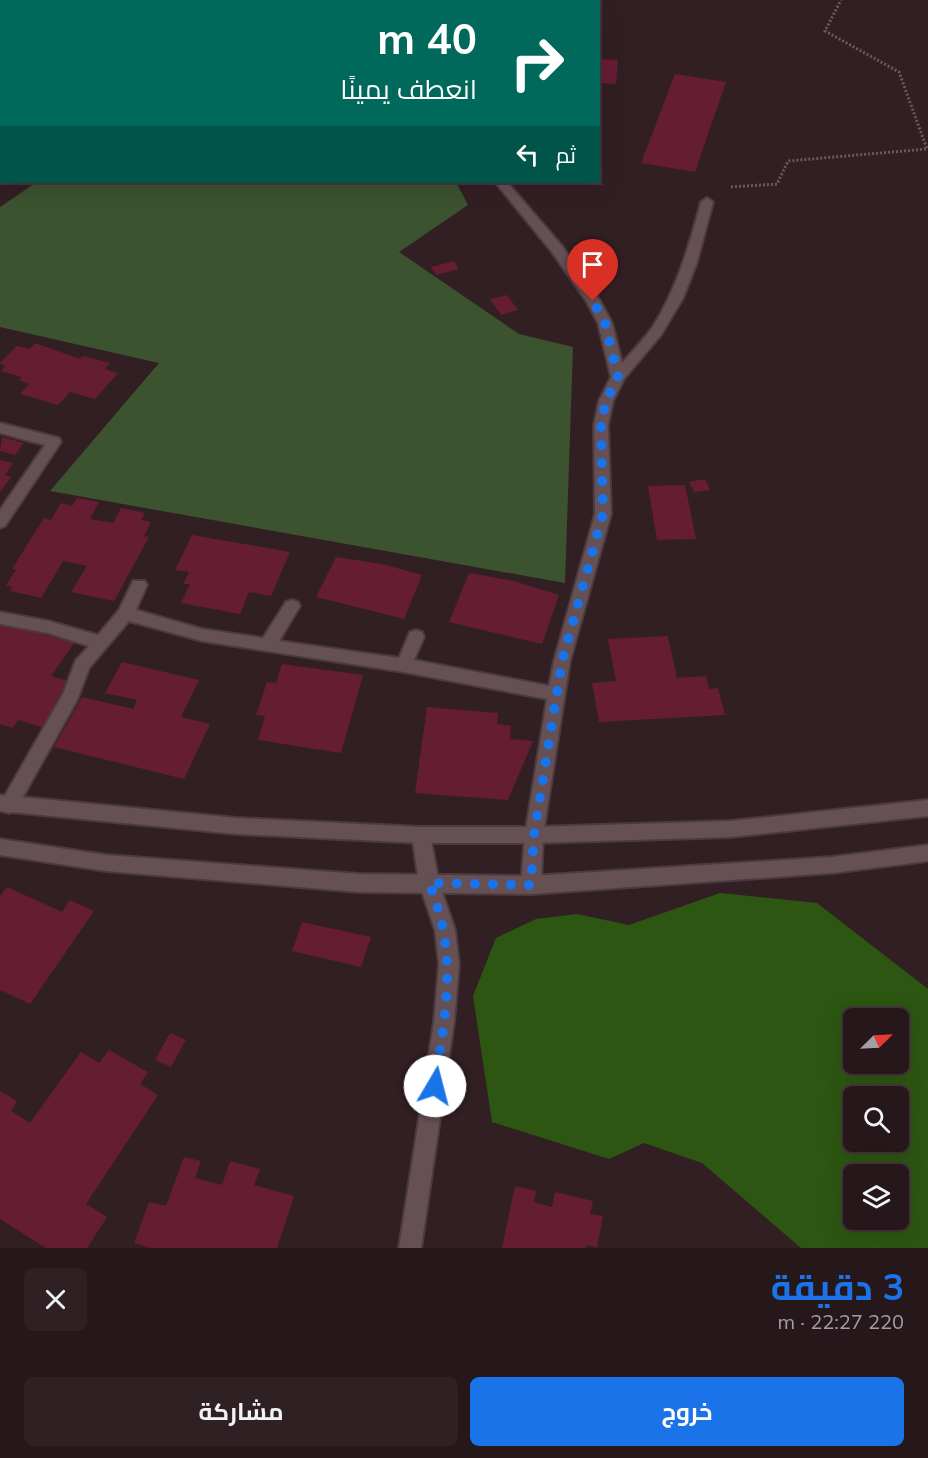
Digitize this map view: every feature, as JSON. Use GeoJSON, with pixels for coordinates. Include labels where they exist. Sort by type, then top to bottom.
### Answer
{"type":"FeatureCollection","features":[{"type":"Feature","properties":{"kind":"street"},"geometry":{"type":"LineString","coordinates":[[502,183],[557,249],[593,301],[605,323],[618,377]]}},
{"type":"Feature","properties":{"kind":"street"},"geometry":{"type":"LineString","coordinates":[[531,885],[534,835],[562,661],[603,514],[601,424],[606,401],[618,377],[656,332],[676,298],[691,262],[707,202]]}},
{"type":"Feature","properties":{"kind":"street"},"geometry":{"type":"LineString","coordinates":[[0,428],[54,442],[0,522]]}},
{"type":"Feature","properties":{"kind":"street"},"geometry":{"type":"LineString","coordinates":[[139,585],[126,614],[82,665],[71,695],[5,804],[237,826],[421,835],[534,835],[731,829],[928,808]]}},
{"type":"Feature","properties":{"kind":"street"},"geometry":{"type":"LineString","coordinates":[[268,644],[292,606]]}},
{"type":"Feature","properties":{"kind":"street"},"geometry":{"type":"LineString","coordinates":[[126,614],[202,635],[404,665],[556,694]]}},
{"type":"Feature","properties":{"kind":"street"},"geometry":{"type":"LineString","coordinates":[[0,618],[48,627],[101,643]]}},
{"type":"Feature","properties":{"kind":"street"},"geometry":{"type":"LineString","coordinates":[[404,665],[416,637]]}},
{"type":"Feature","properties":{"kind":"street"},"geometry":{"type":"LineString","coordinates":[[410,1248],[444,1022],[449,964],[442,919],[429,883],[421,835]]}},
{"type":"Feature","properties":{"kind":"street"},"geometry":{"type":"LineString","coordinates":[[0,847],[106,863],[359,883],[531,885],[832,865],[928,853]]}},
{"type":"Feature","properties":{"kind":"path"},"geometry":{"type":"LineString","coordinates":[[731,187],[777,184],[788,161],[927,149],[899,72],[825,31],[841,0]]}},
{"type":"Feature","properties":{"kind":"green space"},"geometry":{"type":"Polygon","coordinates":[[[36,183],[457,183],[468,205],[399,252],[519,334],[573,347],[565,583],[50,491],[159,363],[0,327],[0,207],[36,183]]]}},
{"type":"Feature","properties":{"kind":"green space"},"geometry":{"type":"Polygon","coordinates":[[[720,893],[817,903],[928,989],[928,1248],[801,1248],[702,1163],[644,1143],[609,1159],[492,1122],[473,996],[496,938],[536,919],[577,914],[629,925],[720,893]]]}},
{"type":"Feature","properties":{"kind":"building"},"geometry":{"type":"Polygon","coordinates":[[[600,59],[618,60],[616,84],[600,83],[600,59]]]}},
{"type":"Feature","properties":{"kind":"building"},"geometry":{"type":"Polygon","coordinates":[[[675,74],[726,82],[695,172],[641,163],[675,74]]]}},
{"type":"Feature","properties":{"kind":"building"},"geometry":{"type":"Polygon","coordinates":[[[454,261],[459,269],[436,275],[431,267],[454,261]]]}},
{"type":"Feature","properties":{"kind":"building"},"geometry":{"type":"Polygon","coordinates":[[[507,295],[518,310],[501,315],[490,299],[507,295]]]}},
{"type":"Feature","properties":{"kind":"building"},"geometry":{"type":"Polygon","coordinates":[[[35,343],[80,359],[83,356],[110,363],[105,369],[118,373],[95,399],[70,392],[58,405],[20,394],[29,384],[19,380],[22,377],[1,371],[6,366],[0,363],[17,346],[30,349],[35,343]]]}},
{"type":"Feature","properties":{"kind":"building"},"geometry":{"type":"Polygon","coordinates":[[[2,437],[24,443],[15,455],[0,451],[2,437]]]}},
{"type":"Feature","properties":{"kind":"building"},"geometry":{"type":"Polygon","coordinates":[[[0,460],[13,463],[5,475],[11,477],[0,492],[0,460]]]}},
{"type":"Feature","properties":{"kind":"building"},"geometry":{"type":"Polygon","coordinates":[[[705,479],[710,490],[694,492],[689,482],[705,479]]]}},
{"type":"Feature","properties":{"kind":"building"},"geometry":{"type":"Polygon","coordinates":[[[685,485],[696,539],[657,540],[648,486],[685,485]]]}},
{"type":"Feature","properties":{"kind":"building"},"geometry":{"type":"Polygon","coordinates":[[[77,498],[99,502],[90,519],[113,523],[121,508],[145,513],[141,520],[151,522],[144,536],[149,537],[114,601],[71,592],[87,566],[63,561],[41,598],[10,591],[12,587],[6,585],[16,570],[12,569],[44,518],[51,520],[61,503],[72,506],[77,498]]]}},
{"type":"Feature","properties":{"kind":"building"},"geometry":{"type":"Polygon","coordinates":[[[192,535],[290,552],[271,596],[249,592],[240,614],[181,603],[190,584],[183,584],[189,572],[175,570],[192,535]]]}},
{"type":"Feature","properties":{"kind":"building"},"geometry":{"type":"Polygon","coordinates":[[[336,557],[382,564],[422,575],[404,619],[316,597],[336,557]]]}},
{"type":"Feature","properties":{"kind":"building"},"geometry":{"type":"Polygon","coordinates":[[[469,573],[514,581],[559,595],[542,644],[449,622],[469,573]]]}},
{"type":"Feature","properties":{"kind":"building"},"geometry":{"type":"Polygon","coordinates":[[[0,622],[74,643],[51,676],[68,681],[64,686],[70,687],[44,728],[18,720],[13,728],[0,724],[0,622]]]}},
{"type":"Feature","properties":{"kind":"building"},"geometry":{"type":"Polygon","coordinates":[[[668,636],[677,678],[706,676],[709,689],[718,688],[725,715],[599,722],[592,683],[616,681],[608,639],[668,636]]]}},
{"type":"Feature","properties":{"kind":"building"},"geometry":{"type":"Polygon","coordinates":[[[122,662],[199,680],[181,717],[210,724],[184,779],[54,747],[82,697],[133,709],[137,700],[105,693],[122,662]]]}},
{"type":"Feature","properties":{"kind":"building"},"geometry":{"type":"Polygon","coordinates":[[[282,664],[363,675],[341,753],[258,740],[265,716],[256,715],[267,682],[276,683],[282,664]]]}},
{"type":"Feature","properties":{"kind":"building"},"geometry":{"type":"Polygon","coordinates":[[[427,707],[498,713],[497,724],[511,726],[510,739],[533,741],[508,800],[415,793],[427,707]]]}},
{"type":"Feature","properties":{"kind":"building"},"geometry":{"type":"Polygon","coordinates":[[[7,887],[62,912],[70,900],[94,911],[30,1004],[0,990],[0,896],[7,887]]]}},
{"type":"Feature","properties":{"kind":"building"},"geometry":{"type":"Polygon","coordinates":[[[302,922],[371,937],[361,967],[292,951],[302,922]]]}},
{"type":"Feature","properties":{"kind":"building"},"geometry":{"type":"Polygon","coordinates":[[[170,1033],[186,1040],[171,1067],[155,1060],[170,1033]]]}},
{"type":"Feature","properties":{"kind":"building"},"geometry":{"type":"Polygon","coordinates":[[[109,1050],[148,1072],[140,1084],[158,1095],[86,1204],[107,1217],[87,1248],[46,1248],[0,1219],[0,1091],[17,1101],[11,1111],[30,1123],[81,1052],[99,1063],[109,1050]]]}},
{"type":"Feature","properties":{"kind":"building"},"geometry":{"type":"Polygon","coordinates":[[[184,1157],[201,1161],[195,1178],[222,1185],[230,1161],[260,1169],[254,1185],[294,1196],[277,1248],[150,1248],[134,1243],[149,1202],[166,1206],[184,1157]]]}},
{"type":"Feature","properties":{"kind":"building"},"geometry":{"type":"Polygon","coordinates":[[[515,1186],[536,1191],[534,1202],[552,1207],[555,1192],[593,1201],[590,1214],[603,1216],[597,1248],[587,1245],[586,1248],[502,1248],[515,1186]]]}},
{"type":"Feature","properties":{"kind":"route"},"geometry":{"type":"LineString","coordinates":[[435,1086],[449,964],[440,909],[429,883],[531,885],[534,835],[562,661],[603,514],[601,424],[606,401],[618,377],[605,323],[593,301]]}}]}
